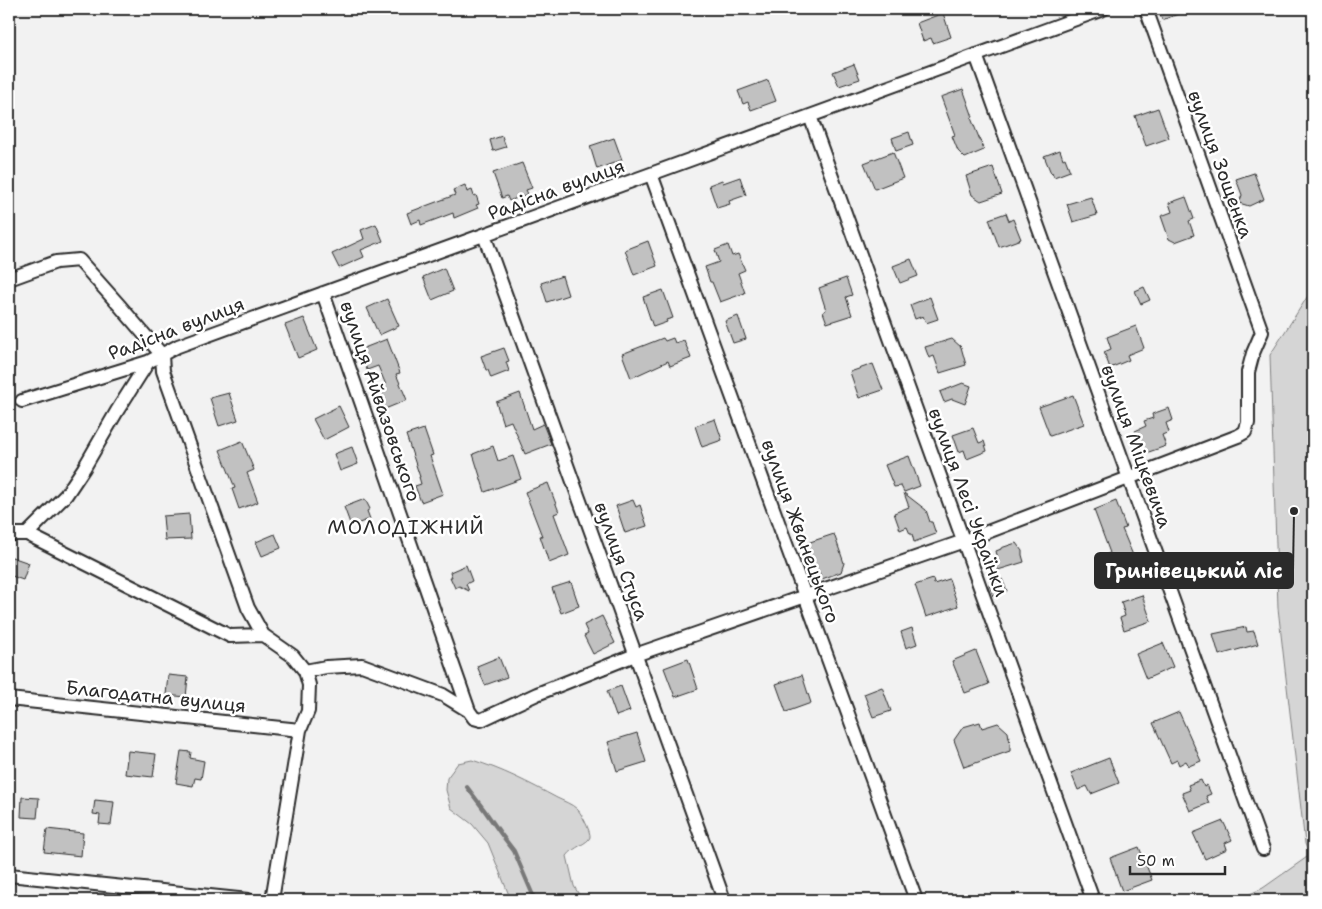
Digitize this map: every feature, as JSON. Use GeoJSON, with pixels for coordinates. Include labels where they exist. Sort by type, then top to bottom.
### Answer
{"type":"FeatureCollection","features":[{"type":"Feature","properties":{"kind":"street","name":"Радісна вулиця"},"geometry":{"type":"LineString","coordinates":[[22,400],[148,362],[178,346],[1103,9]]}},
{"type":"Feature","properties":{"kind":"street","name":"вулиця Зощенка"},"geometry":{"type":"LineString","coordinates":[[1129,478],[1245,432],[1248,423],[1248,372],[1253,353],[1262,332],[1146,9]]}},
{"type":"Feature","properties":{"kind":"street","name":"вулиця Міцкевича"},"geometry":{"type":"LineString","coordinates":[[976,55],[1263,849]]}},
{"type":"Feature","properties":{"kind":"street","name":"вулиця Лесі Українки"},"geometry":{"type":"LineString","coordinates":[[810,116],[1093,900]]}},
{"type":"Feature","properties":{"kind":"street","name":"вулиця Жванецького"},"geometry":{"type":"LineString","coordinates":[[652,174],[916,900]]}},
{"type":"Feature","properties":{"kind":"street","name":"вулиця Стуса"},"geometry":{"type":"LineString","coordinates":[[484,235],[724,900]]}},
{"type":"Feature","properties":{"kind":"street"},"geometry":{"type":"LineString","coordinates":[[9,279],[56,262],[79,260],[162,355],[163,371],[248,608],[263,635],[293,656],[305,671],[309,685],[308,711],[300,730],[272,900]]}},
{"type":"Feature","properties":{"kind":"street","name":"вулиця Айвазовського"},"geometry":{"type":"LineString","coordinates":[[323,293],[471,715]]}},
{"type":"Feature","properties":{"kind":"street"},"geometry":{"type":"LineString","coordinates":[[27,534],[66,495],[84,468],[116,411],[148,362]]}},
{"type":"Feature","properties":{"kind":"street"},"geometry":{"type":"LineString","coordinates":[[305,671],[326,667],[362,665],[443,695],[481,720],[537,694],[636,655],[964,541],[1129,478]]}},
{"type":"Feature","properties":{"kind":"street"},"geometry":{"type":"LineString","coordinates":[[9,534],[27,534],[230,636],[263,635]]}},
{"type":"Feature","properties":{"kind":"street","name":"Благодатна вулиця"},"geometry":{"type":"LineString","coordinates":[[9,699],[300,730]]}},
{"type":"Feature","properties":{"kind":"street"},"geometry":{"type":"LineString","coordinates":[[9,875],[248,900]]}},
{"type":"Feature","properties":{"kind":"shaded area"},"geometry":{"type":"Polygon","coordinates":[[[1313,288],[1313,900],[1237,900],[1263,888],[1310,855],[1305,844],[1278,608],[1270,355],[1313,288]]]}},
{"type":"Feature","properties":{"kind":"shaded area"},"geometry":{"type":"Polygon","coordinates":[[[472,760],[515,777],[570,804],[579,811],[590,837],[567,856],[574,886],[582,900],[511,900],[488,843],[472,824],[451,808],[446,790],[447,778],[458,763],[472,760]]]}},
{"type":"Feature","properties":{"kind":"building"},"geometry":{"type":"Polygon","coordinates":[[[1158,9],[1189,9],[1189,10],[1162,20],[1158,9]]]}},
{"type":"Feature","properties":{"kind":"building"},"geometry":{"type":"Polygon","coordinates":[[[943,13],[951,37],[933,43],[931,38],[923,41],[917,23],[943,13]]]}},
{"type":"Feature","properties":{"kind":"building"},"geometry":{"type":"Polygon","coordinates":[[[854,64],[860,79],[839,86],[833,72],[854,64]]]}},
{"type":"Feature","properties":{"kind":"building"},"geometry":{"type":"Polygon","coordinates":[[[768,80],[776,101],[751,110],[748,102],[743,104],[738,91],[768,80]]]}},
{"type":"Feature","properties":{"kind":"building"},"geometry":{"type":"Polygon","coordinates":[[[963,89],[973,117],[971,118],[984,150],[965,158],[958,151],[952,136],[955,135],[941,97],[963,89]]]}},
{"type":"Feature","properties":{"kind":"building"},"geometry":{"type":"Polygon","coordinates":[[[1158,108],[1169,138],[1146,146],[1135,116],[1158,108]]]}},
{"type":"Feature","properties":{"kind":"building"},"geometry":{"type":"Polygon","coordinates":[[[909,132],[913,145],[896,151],[892,138],[909,132]]]}},
{"type":"Feature","properties":{"kind":"building"},"geometry":{"type":"Polygon","coordinates":[[[502,136],[506,147],[493,151],[490,140],[502,136]]]}},
{"type":"Feature","properties":{"kind":"building"},"geometry":{"type":"Polygon","coordinates":[[[614,138],[622,160],[597,169],[590,146],[614,138]]]}},
{"type":"Feature","properties":{"kind":"building"},"geometry":{"type":"Polygon","coordinates":[[[1060,150],[1070,171],[1054,177],[1044,156],[1060,150]]]}},
{"type":"Feature","properties":{"kind":"building"},"geometry":{"type":"Polygon","coordinates":[[[893,152],[903,178],[875,189],[864,163],[893,152]]]}},
{"type":"Feature","properties":{"kind":"building"},"geometry":{"type":"Polygon","coordinates":[[[522,163],[532,188],[526,190],[528,194],[509,201],[507,196],[502,198],[493,173],[522,163]]]}},
{"type":"Feature","properties":{"kind":"building"},"geometry":{"type":"Polygon","coordinates":[[[993,167],[1002,194],[981,201],[972,195],[966,176],[993,167]]]}},
{"type":"Feature","properties":{"kind":"building"},"geometry":{"type":"Polygon","coordinates":[[[1254,173],[1264,199],[1249,206],[1239,203],[1242,195],[1236,179],[1254,173]]]}},
{"type":"Feature","properties":{"kind":"building"},"geometry":{"type":"Polygon","coordinates":[[[740,177],[746,195],[729,201],[730,204],[717,208],[709,185],[722,180],[723,183],[740,177]]]}},
{"type":"Feature","properties":{"kind":"building"},"geometry":{"type":"Polygon","coordinates":[[[465,185],[467,192],[472,190],[474,196],[476,195],[479,204],[476,205],[478,208],[454,218],[453,213],[421,225],[420,220],[411,224],[407,213],[455,195],[453,190],[465,185]]]}},
{"type":"Feature","properties":{"kind":"building"},"geometry":{"type":"Polygon","coordinates":[[[1091,197],[1097,215],[1073,222],[1067,204],[1091,197]]]}},
{"type":"Feature","properties":{"kind":"building"},"geometry":{"type":"Polygon","coordinates":[[[1186,197],[1194,219],[1189,221],[1194,235],[1175,242],[1169,239],[1161,216],[1172,212],[1169,203],[1186,197]]]}},
{"type":"Feature","properties":{"kind":"building"},"geometry":{"type":"Polygon","coordinates":[[[1006,213],[1009,221],[1013,219],[1021,239],[999,247],[989,219],[1006,213]]]}},
{"type":"Feature","properties":{"kind":"building"},"geometry":{"type":"Polygon","coordinates":[[[376,224],[383,241],[361,250],[364,257],[339,268],[332,254],[364,239],[361,230],[376,224]]]}},
{"type":"Feature","properties":{"kind":"building"},"geometry":{"type":"Polygon","coordinates":[[[648,241],[657,266],[634,275],[625,250],[648,241]]]}},
{"type":"Feature","properties":{"kind":"building"},"geometry":{"type":"Polygon","coordinates":[[[728,245],[732,256],[738,254],[745,270],[738,273],[745,293],[720,302],[705,267],[719,262],[715,250],[728,245]]]}},
{"type":"Feature","properties":{"kind":"building"},"geometry":{"type":"Polygon","coordinates":[[[911,259],[918,276],[900,283],[893,266],[911,259]]]}},
{"type":"Feature","properties":{"kind":"building"},"geometry":{"type":"Polygon","coordinates":[[[444,268],[453,291],[432,300],[423,277],[444,268]]]}},
{"type":"Feature","properties":{"kind":"building"},"geometry":{"type":"Polygon","coordinates":[[[562,276],[568,295],[547,302],[541,283],[562,276]]]}},
{"type":"Feature","properties":{"kind":"building"},"geometry":{"type":"Polygon","coordinates":[[[846,278],[852,295],[846,297],[852,315],[827,323],[823,312],[826,310],[819,288],[846,278]]]}},
{"type":"Feature","properties":{"kind":"building"},"geometry":{"type":"Polygon","coordinates":[[[1144,287],[1150,300],[1141,304],[1135,291],[1144,287]]]}},
{"type":"Feature","properties":{"kind":"building"},"geometry":{"type":"Polygon","coordinates":[[[663,290],[673,318],[653,327],[643,297],[663,290]]]}},
{"type":"Feature","properties":{"kind":"building"},"geometry":{"type":"Polygon","coordinates":[[[930,297],[938,319],[926,323],[923,316],[915,319],[910,305],[930,297]]]}},
{"type":"Feature","properties":{"kind":"building"},"geometry":{"type":"Polygon","coordinates":[[[387,299],[399,326],[379,335],[367,308],[387,299]]]}},
{"type":"Feature","properties":{"kind":"building"},"geometry":{"type":"Polygon","coordinates":[[[738,316],[746,339],[733,343],[725,321],[738,316]]]}},
{"type":"Feature","properties":{"kind":"building"},"geometry":{"type":"Polygon","coordinates":[[[304,318],[317,350],[298,358],[285,325],[304,318]]]}},
{"type":"Feature","properties":{"kind":"building"},"geometry":{"type":"Polygon","coordinates":[[[1136,326],[1144,348],[1127,355],[1129,360],[1110,368],[1104,352],[1111,349],[1107,337],[1136,326]]]}},
{"type":"Feature","properties":{"kind":"building"},"geometry":{"type":"Polygon","coordinates":[[[663,338],[665,341],[673,338],[675,343],[684,340],[691,358],[670,366],[668,361],[631,378],[622,354],[663,338]]]}},
{"type":"Feature","properties":{"kind":"building"},"geometry":{"type":"Polygon","coordinates":[[[387,339],[400,373],[396,374],[407,400],[385,409],[376,389],[386,385],[378,366],[367,370],[359,350],[387,339]]]}},
{"type":"Feature","properties":{"kind":"building"},"geometry":{"type":"Polygon","coordinates":[[[952,339],[961,347],[966,365],[940,373],[934,356],[929,358],[925,347],[952,339]]]}},
{"type":"Feature","properties":{"kind":"building"},"geometry":{"type":"Polygon","coordinates":[[[504,348],[509,361],[506,362],[509,371],[491,378],[481,356],[504,348]]]}},
{"type":"Feature","properties":{"kind":"building"},"geometry":{"type":"Polygon","coordinates":[[[873,364],[883,390],[859,398],[850,372],[873,364]]]}},
{"type":"Feature","properties":{"kind":"building"},"geometry":{"type":"Polygon","coordinates":[[[963,383],[971,386],[965,404],[952,399],[944,402],[940,392],[963,383]]]}},
{"type":"Feature","properties":{"kind":"building"},"geometry":{"type":"Polygon","coordinates":[[[229,393],[238,420],[219,426],[210,398],[229,393]]]}},
{"type":"Feature","properties":{"kind":"building"},"geometry":{"type":"Polygon","coordinates":[[[520,393],[532,429],[543,424],[551,444],[525,454],[511,421],[503,424],[496,402],[520,393]]]}},
{"type":"Feature","properties":{"kind":"building"},"geometry":{"type":"Polygon","coordinates":[[[1073,395],[1084,424],[1050,436],[1039,407],[1073,395]]]}},
{"type":"Feature","properties":{"kind":"building"},"geometry":{"type":"Polygon","coordinates":[[[339,406],[349,427],[324,440],[313,419],[339,406]]]}},
{"type":"Feature","properties":{"kind":"building"},"geometry":{"type":"Polygon","coordinates":[[[1169,408],[1173,420],[1166,423],[1169,432],[1162,435],[1166,446],[1143,454],[1135,431],[1146,426],[1144,421],[1153,418],[1152,414],[1169,408]]]}},
{"type":"Feature","properties":{"kind":"building"},"geometry":{"type":"Polygon","coordinates":[[[715,419],[722,440],[702,447],[695,426],[715,419]]]}},
{"type":"Feature","properties":{"kind":"building"},"geometry":{"type":"Polygon","coordinates":[[[973,428],[979,443],[984,441],[987,451],[967,459],[964,450],[959,452],[953,435],[973,428]]]}},
{"type":"Feature","properties":{"kind":"building"},"geometry":{"type":"Polygon","coordinates":[[[424,429],[433,455],[430,456],[443,494],[421,502],[415,486],[421,484],[420,477],[406,435],[424,429]]]}},
{"type":"Feature","properties":{"kind":"building"},"geometry":{"type":"Polygon","coordinates":[[[242,441],[254,470],[247,473],[258,502],[239,509],[232,489],[235,488],[220,450],[242,441]]]}},
{"type":"Feature","properties":{"kind":"building"},"geometry":{"type":"Polygon","coordinates":[[[493,446],[498,461],[513,456],[521,479],[485,492],[473,454],[493,446]]]}},
{"type":"Feature","properties":{"kind":"building"},"geometry":{"type":"Polygon","coordinates":[[[352,447],[358,464],[340,471],[334,454],[352,447]]]}},
{"type":"Feature","properties":{"kind":"building"},"geometry":{"type":"Polygon","coordinates":[[[909,456],[920,486],[904,492],[901,486],[894,487],[885,465],[909,456]]]}},
{"type":"Feature","properties":{"kind":"building"},"geometry":{"type":"Polygon","coordinates":[[[548,483],[559,512],[554,514],[569,555],[549,563],[540,536],[542,536],[525,492],[548,483]]]}},
{"type":"Feature","properties":{"kind":"building"},"geometry":{"type":"Polygon","coordinates":[[[904,493],[926,510],[936,534],[914,542],[912,534],[910,534],[907,527],[900,530],[894,513],[909,507],[904,493]]]}},
{"type":"Feature","properties":{"kind":"building"},"geometry":{"type":"Polygon","coordinates":[[[365,499],[370,509],[367,511],[370,519],[351,526],[344,507],[365,499]]]}},
{"type":"Feature","properties":{"kind":"building"},"geometry":{"type":"Polygon","coordinates":[[[633,500],[636,507],[640,505],[647,526],[625,533],[616,506],[633,500]]]}},
{"type":"Feature","properties":{"kind":"building"},"geometry":{"type":"Polygon","coordinates":[[[1116,501],[1126,528],[1122,529],[1135,560],[1131,561],[1131,568],[1126,569],[1128,573],[1115,578],[1105,555],[1110,553],[1094,510],[1116,501]]]}},
{"type":"Feature","properties":{"kind":"building"},"geometry":{"type":"Polygon","coordinates":[[[189,514],[191,539],[165,540],[163,516],[189,514]]]}},
{"type":"Feature","properties":{"kind":"building"},"geometry":{"type":"Polygon","coordinates":[[[275,534],[281,548],[262,556],[256,542],[275,534]]]}},
{"type":"Feature","properties":{"kind":"building"},"geometry":{"type":"Polygon","coordinates":[[[834,534],[844,563],[841,572],[822,579],[819,572],[815,573],[810,561],[812,560],[807,543],[834,534]]]}},
{"type":"Feature","properties":{"kind":"building"},"geometry":{"type":"Polygon","coordinates":[[[1016,543],[1022,551],[1024,562],[998,570],[996,551],[1016,543]]]}},
{"type":"Feature","properties":{"kind":"building"},"geometry":{"type":"Polygon","coordinates":[[[9,556],[29,563],[23,580],[9,575],[9,556]]]}},
{"type":"Feature","properties":{"kind":"building"},"geometry":{"type":"Polygon","coordinates":[[[466,565],[472,581],[466,584],[469,591],[459,586],[455,588],[450,577],[452,577],[450,572],[466,565]]]}},
{"type":"Feature","properties":{"kind":"building"},"geometry":{"type":"Polygon","coordinates":[[[933,579],[934,584],[949,579],[958,606],[926,617],[915,585],[933,579]]]}},
{"type":"Feature","properties":{"kind":"building"},"geometry":{"type":"Polygon","coordinates":[[[1002,579],[1007,591],[993,596],[989,585],[1002,579]]]}},
{"type":"Feature","properties":{"kind":"building"},"geometry":{"type":"Polygon","coordinates":[[[571,582],[579,606],[561,613],[552,588],[571,582]]]}},
{"type":"Feature","properties":{"kind":"building"},"geometry":{"type":"Polygon","coordinates":[[[1142,595],[1151,621],[1124,630],[1120,618],[1125,616],[1121,602],[1142,595]]]}},
{"type":"Feature","properties":{"kind":"building"},"geometry":{"type":"Polygon","coordinates":[[[602,616],[615,643],[593,654],[584,636],[588,634],[584,625],[602,616]]]}},
{"type":"Feature","properties":{"kind":"building"},"geometry":{"type":"Polygon","coordinates":[[[1246,627],[1247,632],[1254,631],[1258,644],[1219,655],[1213,634],[1246,627]]]}},
{"type":"Feature","properties":{"kind":"building"},"geometry":{"type":"Polygon","coordinates":[[[912,628],[917,644],[906,648],[901,632],[912,628]]]}},
{"type":"Feature","properties":{"kind":"building"},"geometry":{"type":"Polygon","coordinates":[[[1163,643],[1173,667],[1146,679],[1136,654],[1163,643]]]}},
{"type":"Feature","properties":{"kind":"building"},"geometry":{"type":"Polygon","coordinates":[[[976,651],[989,684],[965,693],[952,661],[976,651]]]}},
{"type":"Feature","properties":{"kind":"building"},"geometry":{"type":"Polygon","coordinates":[[[499,657],[507,677],[485,685],[477,666],[499,657]]]}},
{"type":"Feature","properties":{"kind":"building"},"geometry":{"type":"Polygon","coordinates":[[[688,659],[698,689],[675,697],[664,668],[688,659]]]}},
{"type":"Feature","properties":{"kind":"building"},"geometry":{"type":"Polygon","coordinates":[[[168,675],[188,677],[186,697],[166,695],[168,675]]]}},
{"type":"Feature","properties":{"kind":"building"},"geometry":{"type":"Polygon","coordinates":[[[802,675],[811,703],[786,712],[776,684],[802,675]]]}},
{"type":"Feature","properties":{"kind":"building"},"geometry":{"type":"Polygon","coordinates":[[[621,686],[630,711],[616,716],[607,691],[621,686]]]}},
{"type":"Feature","properties":{"kind":"building"},"geometry":{"type":"Polygon","coordinates":[[[882,687],[891,711],[873,717],[864,694],[882,687]]]}},
{"type":"Feature","properties":{"kind":"building"},"geometry":{"type":"Polygon","coordinates":[[[1179,712],[1201,761],[1189,766],[1186,761],[1179,765],[1177,760],[1171,763],[1153,723],[1179,712]]]}},
{"type":"Feature","properties":{"kind":"building"},"geometry":{"type":"Polygon","coordinates":[[[980,722],[982,728],[998,723],[1008,732],[1010,751],[964,767],[954,740],[963,727],[980,722]]]}},
{"type":"Feature","properties":{"kind":"building"},"geometry":{"type":"Polygon","coordinates":[[[637,733],[646,762],[617,771],[608,742],[637,733]]]}},
{"type":"Feature","properties":{"kind":"building"},"geometry":{"type":"Polygon","coordinates":[[[128,751],[156,754],[153,777],[125,774],[128,751]]]}},
{"type":"Feature","properties":{"kind":"building"},"geometry":{"type":"Polygon","coordinates":[[[181,751],[191,752],[190,758],[204,761],[201,779],[195,778],[193,786],[176,783],[181,751]]]}},
{"type":"Feature","properties":{"kind":"building"},"geometry":{"type":"Polygon","coordinates":[[[1109,758],[1119,783],[1091,794],[1087,786],[1078,790],[1071,773],[1109,758]]]}},
{"type":"Feature","properties":{"kind":"building"},"geometry":{"type":"Polygon","coordinates":[[[1201,780],[1204,787],[1207,785],[1211,794],[1206,796],[1209,803],[1190,811],[1182,793],[1190,790],[1188,785],[1201,780]]]}},
{"type":"Feature","properties":{"kind":"building"},"geometry":{"type":"Polygon","coordinates":[[[22,797],[39,798],[37,818],[21,817],[22,797]]]}},
{"type":"Feature","properties":{"kind":"building"},"geometry":{"type":"Polygon","coordinates":[[[95,800],[114,802],[111,825],[99,824],[100,815],[93,814],[95,800]]]}},
{"type":"Feature","properties":{"kind":"building"},"geometry":{"type":"Polygon","coordinates":[[[1223,821],[1232,840],[1225,843],[1227,849],[1205,859],[1193,833],[1223,821]]]}},
{"type":"Feature","properties":{"kind":"building"},"geometry":{"type":"Polygon","coordinates":[[[47,829],[83,833],[81,856],[44,852],[47,829]]]}},
{"type":"Feature","properties":{"kind":"building"},"geometry":{"type":"Polygon","coordinates":[[[1139,847],[1152,880],[1122,891],[1110,858],[1139,847]]]}},
{"type":"Feature","properties":{"kind":"waterway"},"geometry":{"type":"LineString","coordinates":[[467,787],[514,851],[535,900]]}},
{"type":"Feature","properties":{"kind":"place","name":"Гринівецький ліс"},"geometry":{"type":"Point","coordinates":[1294,511]}},
{"type":"Feature","properties":{"kind":"district","name":"МОЛОДІЖНИЙ"},"geometry":{"type":"Point","coordinates":[406,527]}}]}
